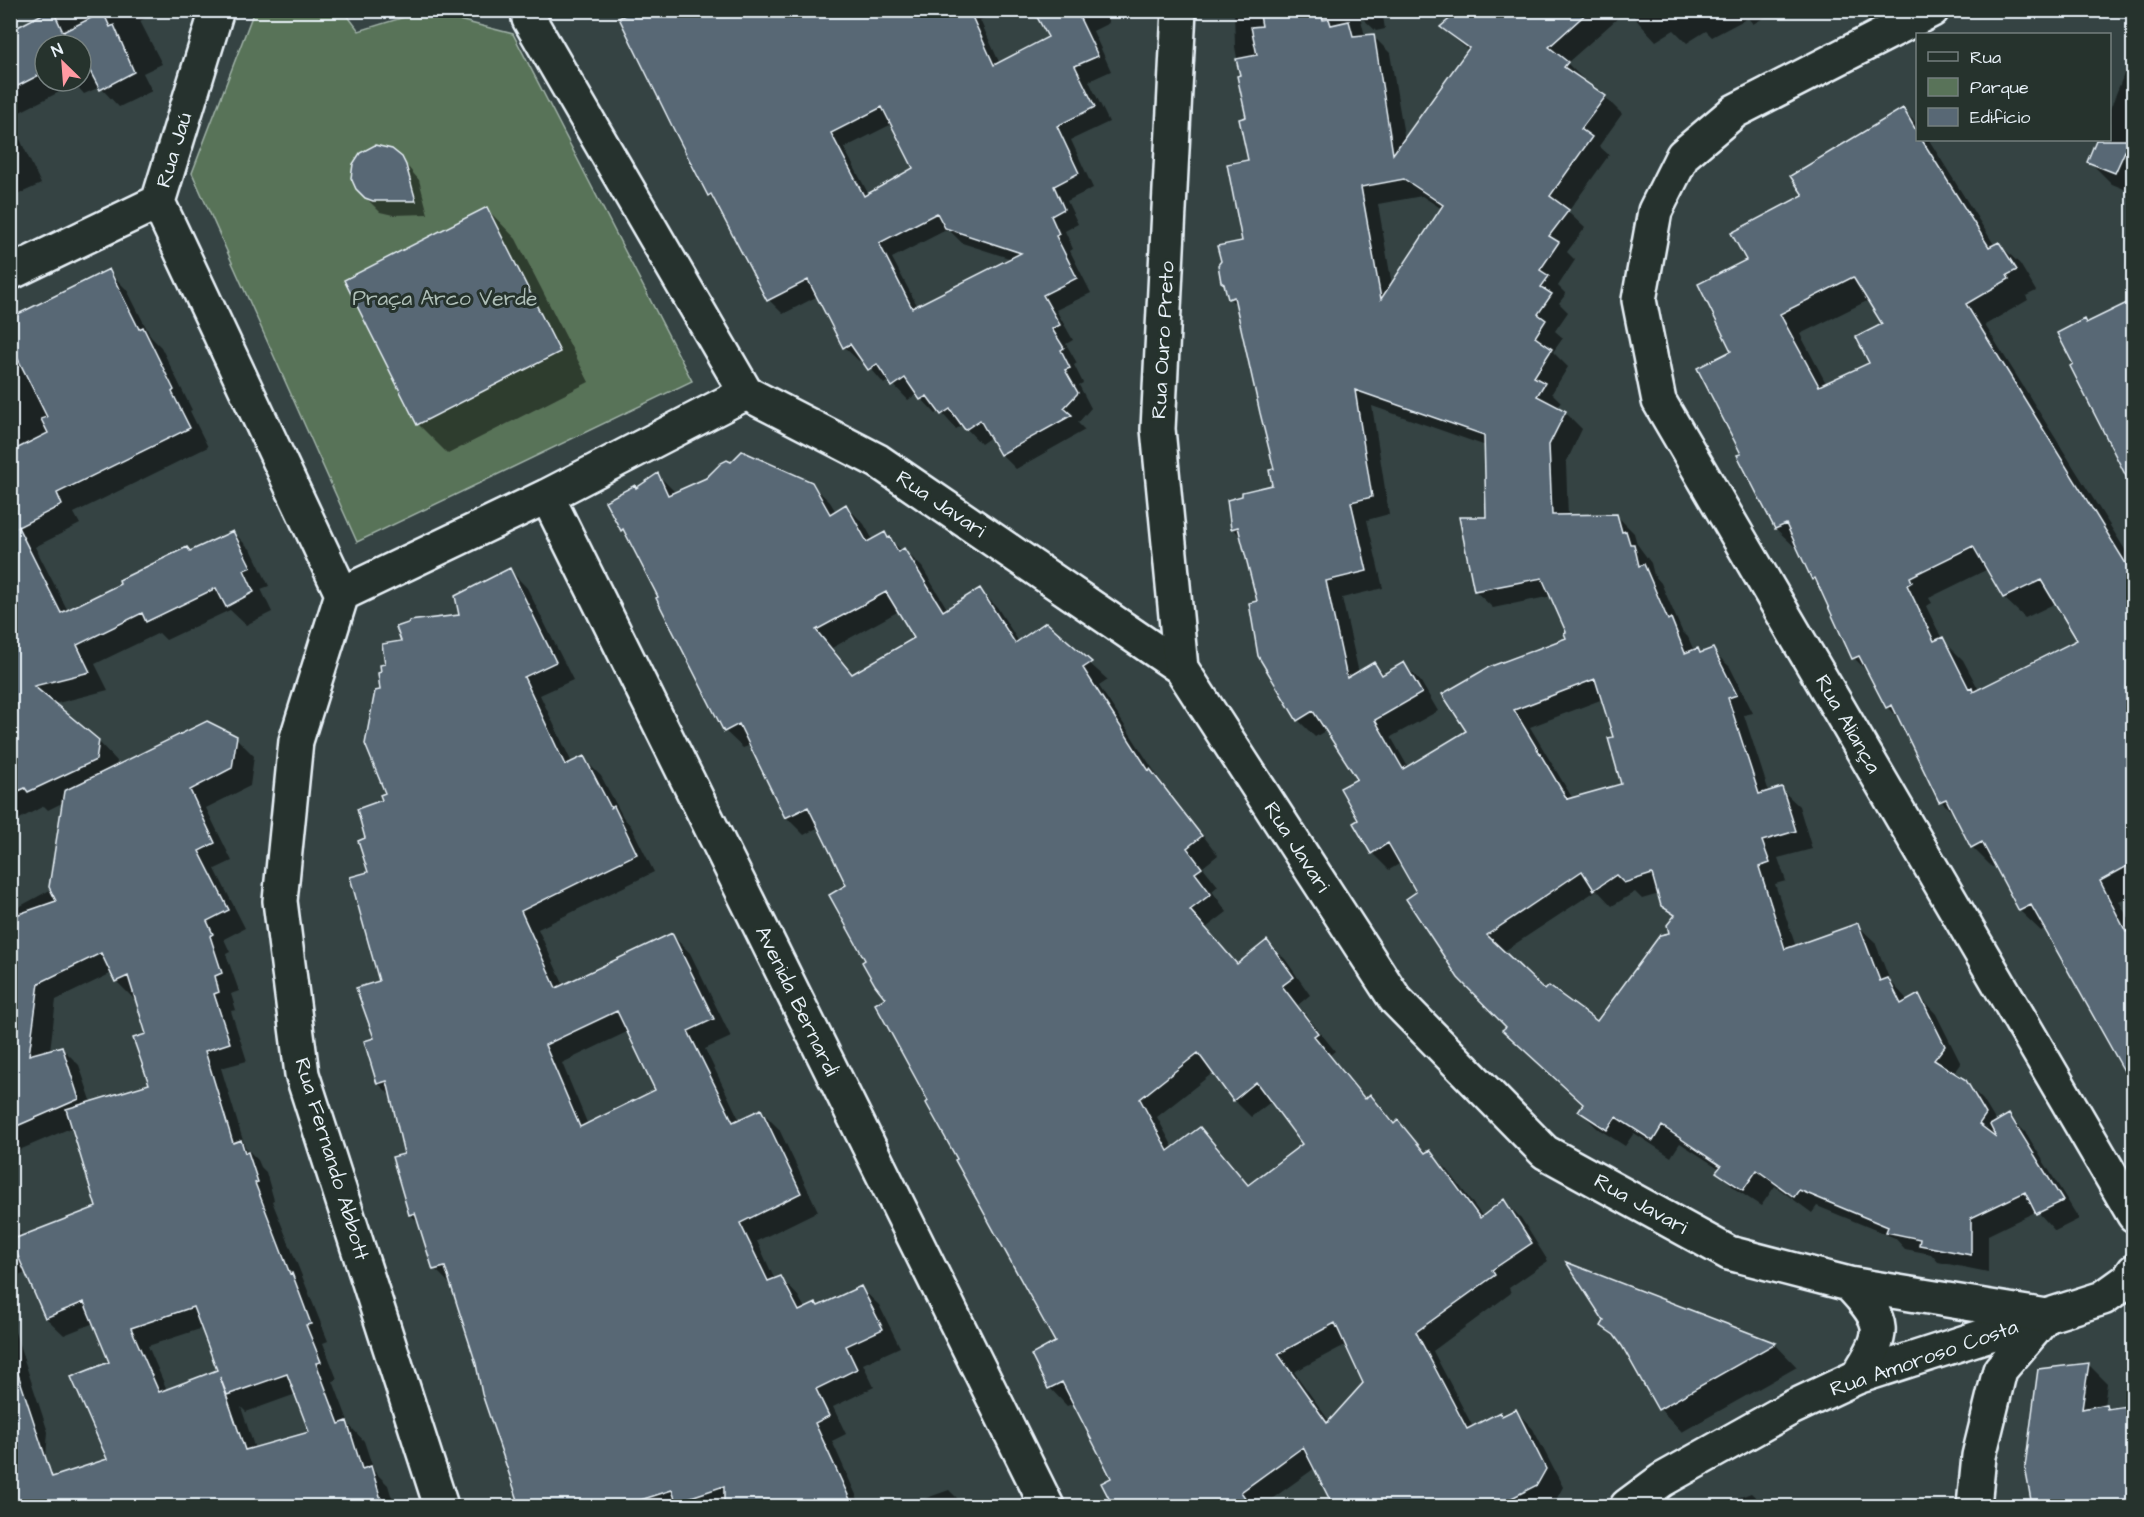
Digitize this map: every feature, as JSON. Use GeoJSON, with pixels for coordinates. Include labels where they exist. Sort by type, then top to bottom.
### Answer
{"type":"FeatureCollection","features":[{"type":"Feature","properties":{"kind":"street","name":"Rua Jaú"},"geometry":{"type":"LineString","coordinates":[[10,273],[158,202],[217,10]]}},
{"type":"Feature","properties":{"kind":"street","name":"Rua Ouro Preto"},"geometry":{"type":"LineString","coordinates":[[1179,10],[1158,429],[1181,668]]}},
{"type":"Feature","properties":{"kind":"street","name":"Rua Aliança"},"geometry":{"type":"LineString","coordinates":[[1929,11],[1735,111],[1683,155],[1654,211],[1639,300],[1659,400],[2133,1215]]}},
{"type":"Feature","properties":{"kind":"street"},"geometry":{"type":"LineString","coordinates":[[158,202],[342,594],[547,496],[746,393],[527,13]]}},
{"type":"Feature","properties":{"kind":"street","name":"Rua Javari"},"geometry":{"type":"LineString","coordinates":[[746,393],[878,461],[1181,668],[1395,999],[1545,1152],[1729,1253],[1850,1284],[2046,1316]]}},
{"type":"Feature","properties":{"kind":"street","name":"Avenida Bernardi"},"geometry":{"type":"LineString","coordinates":[[547,496],[1047,1506]]}},
{"type":"Feature","properties":{"kind":"street","name":"Rua Fernando Abbott"},"geometry":{"type":"LineString","coordinates":[[342,594],[296,741],[280,902],[302,1074],[441,1506]]}},
{"type":"Feature","properties":{"kind":"street","name":"Rua Amoroso Costa"},"geometry":{"type":"LineString","coordinates":[[1628,1506],[1662,1480],[1791,1408],[1857,1377],[2046,1316],[2118,1300],[2133,1271]]}},
{"type":"Feature","properties":{"kind":"street"},"geometry":{"type":"LineString","coordinates":[[1850,1284],[1874,1312],[1879,1324],[1878,1338],[1873,1352],[1857,1377]]}},
{"type":"Feature","properties":{"kind":"street"},"geometry":{"type":"LineString","coordinates":[[1974,1506],[1979,1456],[2000,1370],[2046,1316]]}},
{"type":"Feature","properties":{"kind":"green space","name":"Praça Arco Verde"},"geometry":{"type":"Polygon","coordinates":[[[254,11],[344,11],[359,31],[424,11],[513,34],[692,381],[357,542],[192,173],[254,11]]]}},
{"type":"Feature","properties":{"kind":"building"},"geometry":{"type":"Polygon","coordinates":[[[50,10],[53,10],[63,32],[103,12],[110,27],[114,25],[134,72],[100,90],[93,77],[93,33],[33,33],[33,78],[10,90],[10,31],[50,10]]]}},
{"type":"Feature","properties":{"kind":"building"},"geometry":{"type":"Polygon","coordinates":[[[634,10],[969,10],[994,65],[1048,37],[1033,10],[1076,10],[1098,56],[1075,66],[1095,107],[1057,126],[1079,173],[1054,186],[1064,209],[1051,216],[1059,234],[1056,236],[1077,278],[1043,295],[1060,325],[1052,329],[1064,348],[1061,350],[1070,368],[1065,370],[1078,393],[1064,408],[1072,415],[1000,455],[980,420],[965,430],[950,409],[941,415],[927,396],[920,400],[905,378],[892,387],[877,364],[868,370],[850,344],[843,348],[808,280],[767,301],[711,194],[708,196],[619,18],[634,10]],[[882,107],[831,133],[864,196],[913,168],[882,107]],[[937,213],[879,243],[912,308],[1021,253],[945,228],[937,213]]]}},
{"type":"Feature","properties":{"kind":"building"},"geometry":{"type":"Polygon","coordinates":[[[1259,10],[1321,10],[1323,20],[1329,19],[1331,25],[1349,21],[1353,36],[1374,34],[1393,154],[1469,48],[1440,27],[1460,10],[1590,10],[1549,47],[1568,62],[1564,67],[1606,96],[1581,129],[1592,137],[1550,196],[1569,210],[1549,236],[1559,242],[1540,270],[1549,276],[1541,287],[1552,294],[1538,314],[1546,320],[1535,337],[1552,349],[1534,377],[1545,383],[1537,396],[1566,411],[1549,445],[1552,515],[1617,514],[1622,532],[1626,531],[1630,544],[1634,544],[1639,566],[1644,564],[1668,620],[1671,618],[1685,653],[1698,648],[1700,653],[1713,648],[1737,695],[1728,698],[1759,794],[1782,787],[1796,831],[1762,841],[1770,863],[1759,867],[1785,949],[1858,923],[1880,981],[1888,978],[1901,1004],[1919,994],[1945,1046],[1934,1060],[1966,1080],[1986,1114],[1979,1124],[1996,1137],[1990,1125],[2009,1114],[2063,1201],[2036,1214],[2025,1192],[1971,1218],[1971,1255],[1919,1245],[1920,1239],[1886,1232],[1888,1227],[1799,1190],[1794,1197],[1757,1170],[1743,1190],[1716,1172],[1721,1166],[1662,1126],[1653,1141],[1616,1117],[1607,1130],[1578,1111],[1583,1104],[1502,1030],[1506,1027],[1458,978],[1406,899],[1416,892],[1388,843],[1371,854],[1353,823],[1358,820],[1340,788],[1357,779],[1313,711],[1297,721],[1258,656],[1249,603],[1257,601],[1238,527],[1231,529],[1227,500],[1242,496],[1242,492],[1272,485],[1269,470],[1274,469],[1234,297],[1228,299],[1224,284],[1221,282],[1218,265],[1221,261],[1217,246],[1242,241],[1227,164],[1248,160],[1239,119],[1246,117],[1237,76],[1240,75],[1236,59],[1257,55],[1251,27],[1262,26],[1259,10]],[[1404,179],[1361,187],[1381,299],[1443,205],[1404,179]],[[1355,390],[1372,497],[1351,502],[1367,571],[1326,581],[1347,678],[1374,662],[1382,675],[1404,662],[1422,693],[1375,720],[1403,769],[1466,731],[1442,694],[1489,667],[1566,638],[1564,633],[1566,632],[1542,578],[1474,591],[1459,517],[1486,517],[1484,435],[1355,390]],[[1595,679],[1514,710],[1567,799],[1621,784],[1608,738],[1613,737],[1595,679]],[[1582,871],[1487,935],[1545,990],[1549,986],[1597,1021],[1660,935],[1669,933],[1667,925],[1675,915],[1661,906],[1652,874],[1624,883],[1616,875],[1594,890],[1582,871]]]}},
{"type":"Feature","properties":{"kind":"building"},"geometry":{"type":"Polygon","coordinates":[[[1903,108],[1916,130],[1916,141],[1923,141],[1989,247],[1999,242],[2017,270],[2007,275],[2009,279],[1966,304],[2133,575],[2133,863],[2100,881],[2126,932],[2133,928],[2133,1087],[2031,905],[2019,911],[1982,842],[1971,848],[1946,799],[1939,802],[1892,705],[1886,708],[1859,656],[1852,659],[1815,578],[1812,580],[1786,524],[1775,529],[1737,455],[1741,454],[1697,368],[1731,351],[1698,284],[1746,260],[1731,233],[1803,195],[1790,176],[1903,108]],[[1853,277],[1780,314],[1819,386],[1869,363],[1856,337],[1882,324],[1853,277]],[[1973,546],[1910,577],[1912,582],[1907,585],[1934,641],[1943,637],[1969,689],[1972,688],[1973,692],[2077,640],[2041,580],[2003,598],[1973,546]]]}},
{"type":"Feature","properties":{"kind":"building"},"geometry":{"type":"Polygon","coordinates":[[[2130,140],[2115,173],[2087,162],[2096,141],[2130,140]]]}},
{"type":"Feature","properties":{"kind":"building"},"geometry":{"type":"Polygon","coordinates":[[[375,145],[392,149],[402,157],[416,201],[373,201],[365,198],[356,189],[351,178],[353,164],[360,153],[375,145]]]}},
{"type":"Feature","properties":{"kind":"building"},"geometry":{"type":"Polygon","coordinates":[[[487,207],[560,352],[417,425],[344,280],[487,207]]]}},
{"type":"Feature","properties":{"kind":"building"},"geometry":{"type":"Polygon","coordinates":[[[109,269],[139,329],[143,327],[190,428],[57,493],[62,505],[18,527],[61,613],[120,584],[119,580],[187,547],[190,551],[233,531],[251,567],[244,570],[254,592],[226,607],[216,588],[146,622],[142,613],[77,645],[90,672],[34,686],[99,740],[96,760],[28,792],[25,788],[10,795],[10,452],[48,433],[41,419],[47,417],[10,343],[10,318],[109,269]]]}},
{"type":"Feature","properties":{"kind":"building"},"geometry":{"type":"Polygon","coordinates":[[[2133,300],[2133,490],[2070,366],[2073,364],[2057,333],[2084,319],[2086,323],[2133,300]]]}},
{"type":"Feature","properties":{"kind":"building"},"geometry":{"type":"Polygon","coordinates":[[[742,451],[812,482],[830,514],[846,504],[867,542],[885,532],[898,552],[904,548],[943,611],[980,588],[1015,643],[1046,622],[1092,662],[1083,668],[1149,771],[1150,769],[1202,836],[1187,848],[1202,868],[1195,873],[1211,894],[1190,910],[1237,964],[1267,940],[1294,977],[1282,986],[1318,1033],[1314,1036],[1365,1099],[1370,1094],[1394,1124],[1398,1120],[1425,1153],[1430,1150],[1480,1218],[1504,1199],[1532,1243],[1492,1270],[1495,1275],[1416,1332],[1467,1429],[1500,1412],[1502,1416],[1516,1409],[1546,1469],[1537,1485],[1496,1506],[1333,1506],[1303,1447],[1241,1492],[1251,1506],[1113,1506],[1101,1483],[1111,1478],[1062,1382],[1048,1389],[1031,1355],[1055,1342],[955,1160],[957,1159],[926,1103],[928,1101],[875,1004],[885,998],[862,962],[865,960],[829,895],[846,885],[808,807],[785,818],[739,724],[724,732],[623,529],[621,531],[605,501],[635,485],[636,488],[658,473],[668,495],[706,478],[721,463],[727,460],[731,462],[742,451]],[[886,592],[816,630],[852,674],[914,638],[886,592]],[[1198,1053],[1140,1099],[1168,1151],[1200,1127],[1248,1185],[1302,1144],[1256,1082],[1233,1101],[1198,1053]],[[1335,1323],[1278,1354],[1327,1423],[1363,1383],[1335,1323]]]}},
{"type":"Feature","properties":{"kind":"building"},"geometry":{"type":"Polygon","coordinates":[[[510,568],[556,662],[524,677],[565,765],[584,756],[611,808],[614,806],[637,854],[521,911],[556,988],[672,933],[714,1019],[688,1031],[733,1122],[761,1109],[801,1193],[740,1223],[768,1281],[781,1276],[799,1311],[816,1303],[818,1306],[861,1286],[883,1329],[846,1346],[857,1369],[816,1389],[829,1416],[815,1423],[853,1506],[724,1506],[724,1486],[676,1502],[672,1490],[622,1506],[520,1506],[482,1394],[476,1364],[445,1267],[433,1270],[415,1213],[409,1215],[392,1157],[404,1154],[387,1081],[377,1084],[364,1041],[374,1038],[356,988],[379,981],[350,877],[368,872],[358,841],[365,838],[357,809],[382,800],[380,795],[385,793],[365,744],[375,691],[380,690],[378,673],[381,672],[380,665],[385,664],[382,644],[401,641],[396,627],[409,621],[459,615],[455,596],[510,568]],[[617,1011],[545,1045],[580,1127],[655,1090],[617,1011]]]}},
{"type":"Feature","properties":{"kind":"building"},"geometry":{"type":"Polygon","coordinates":[[[207,721],[237,736],[232,768],[190,790],[215,843],[199,851],[229,910],[207,921],[213,934],[210,936],[222,973],[215,976],[219,992],[214,994],[230,1043],[205,1051],[233,1143],[241,1140],[245,1153],[248,1152],[258,1182],[255,1183],[311,1324],[306,1325],[321,1362],[316,1363],[339,1424],[347,1421],[362,1469],[371,1466],[383,1506],[10,1506],[10,1369],[16,1368],[52,1477],[107,1459],[71,1377],[109,1362],[84,1302],[45,1318],[11,1240],[96,1207],[66,1109],[149,1084],[133,1038],[146,1034],[128,976],[115,982],[101,953],[39,983],[29,1055],[62,1046],[79,1099],[10,1129],[10,1060],[13,1059],[10,1059],[10,917],[56,901],[49,887],[64,791],[207,721]],[[193,1307],[131,1328],[159,1392],[217,1370],[193,1307]],[[287,1374],[227,1395],[220,1377],[245,1450],[309,1432],[287,1374]]]}},
{"type":"Feature","properties":{"kind":"building"},"geometry":{"type":"Polygon","coordinates":[[[1566,1262],[1776,1343],[1658,1410],[1622,1346],[1614,1335],[1601,1326],[1604,1321],[1566,1262]]]}},
{"type":"Feature","properties":{"kind":"building"},"geometry":{"type":"Polygon","coordinates":[[[2089,1363],[2082,1409],[2106,1404],[2107,1409],[2133,1405],[2133,1499],[2113,1503],[2114,1506],[2032,1506],[2025,1467],[2038,1369],[2089,1363]]]}}]}
